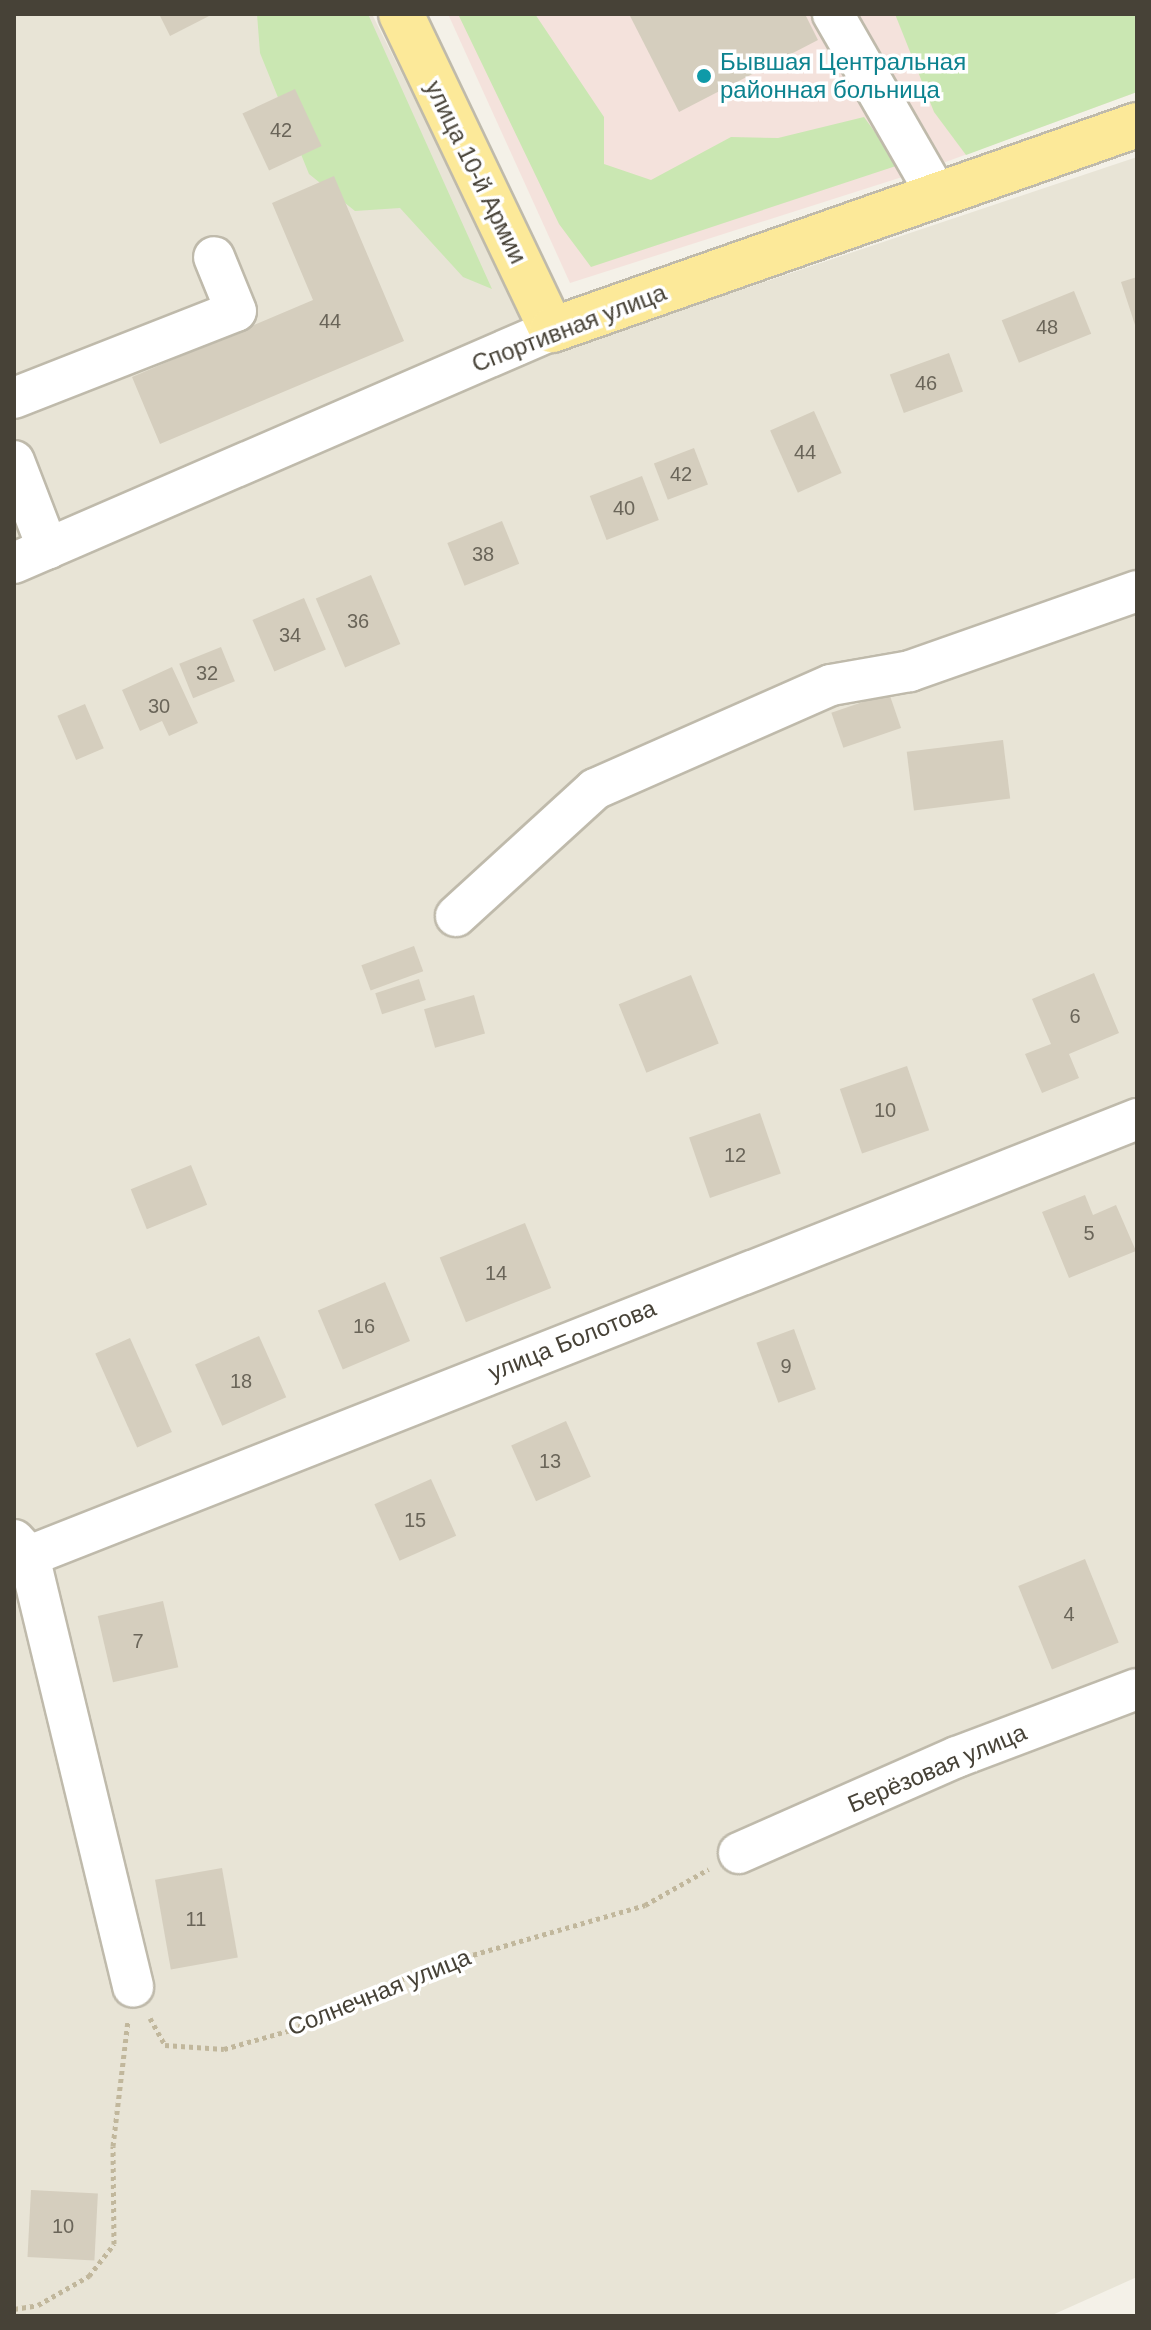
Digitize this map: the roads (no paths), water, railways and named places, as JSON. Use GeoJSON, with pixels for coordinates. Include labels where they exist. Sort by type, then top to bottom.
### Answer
{"type":"FeatureCollection","features":[{"type":"Feature","properties":{"kind":"main road","name":"улица 10-й Армии"},"geometry":{"type":"LineString","coordinates":[[401,14],[552,330]]}},
{"type":"Feature","properties":{"kind":"main road","name":"Спортивная улица"},"geometry":{"type":"LineString","coordinates":[[552,330],[1137,125]]}},
{"type":"Feature","properties":{"kind":"street"},"geometry":{"type":"LineString","coordinates":[[833,14],[937,195]]}},
{"type":"Feature","properties":{"kind":"street"},"geometry":{"type":"LineString","coordinates":[[14,398],[236,311],[214,257]]}},
{"type":"Feature","properties":{"kind":"street","name":"Спортивная улица"},"geometry":{"type":"LineString","coordinates":[[31,556],[552,330]]}},
{"type":"Feature","properties":{"kind":"street"},"geometry":{"type":"LineString","coordinates":[[14,461],[31,556]]}},
{"type":"Feature","properties":{"kind":"street"},"geometry":{"type":"LineString","coordinates":[[456,916],[595,789],[831,685],[1001,643],[1137,591]]}},
{"type":"Feature","properties":{"kind":"street","name":"улица Болотова"},"geometry":{"type":"LineString","coordinates":[[22,1548],[1136,1122]]}},
{"type":"Feature","properties":{"kind":"street"},"geometry":{"type":"LineString","coordinates":[[22,1548],[133,1987]]}},
{"type":"Feature","properties":{"kind":"street","name":"Берёзовая улица"},"geometry":{"type":"LineString","coordinates":[[739,1853],[957,1757],[1137,1689]]}},
{"type":"Feature","properties":{"kind":"place","name":"Бывшая Центральная районная больница"},"geometry":{"type":"Point","coordinates":[704,76]}}]}
